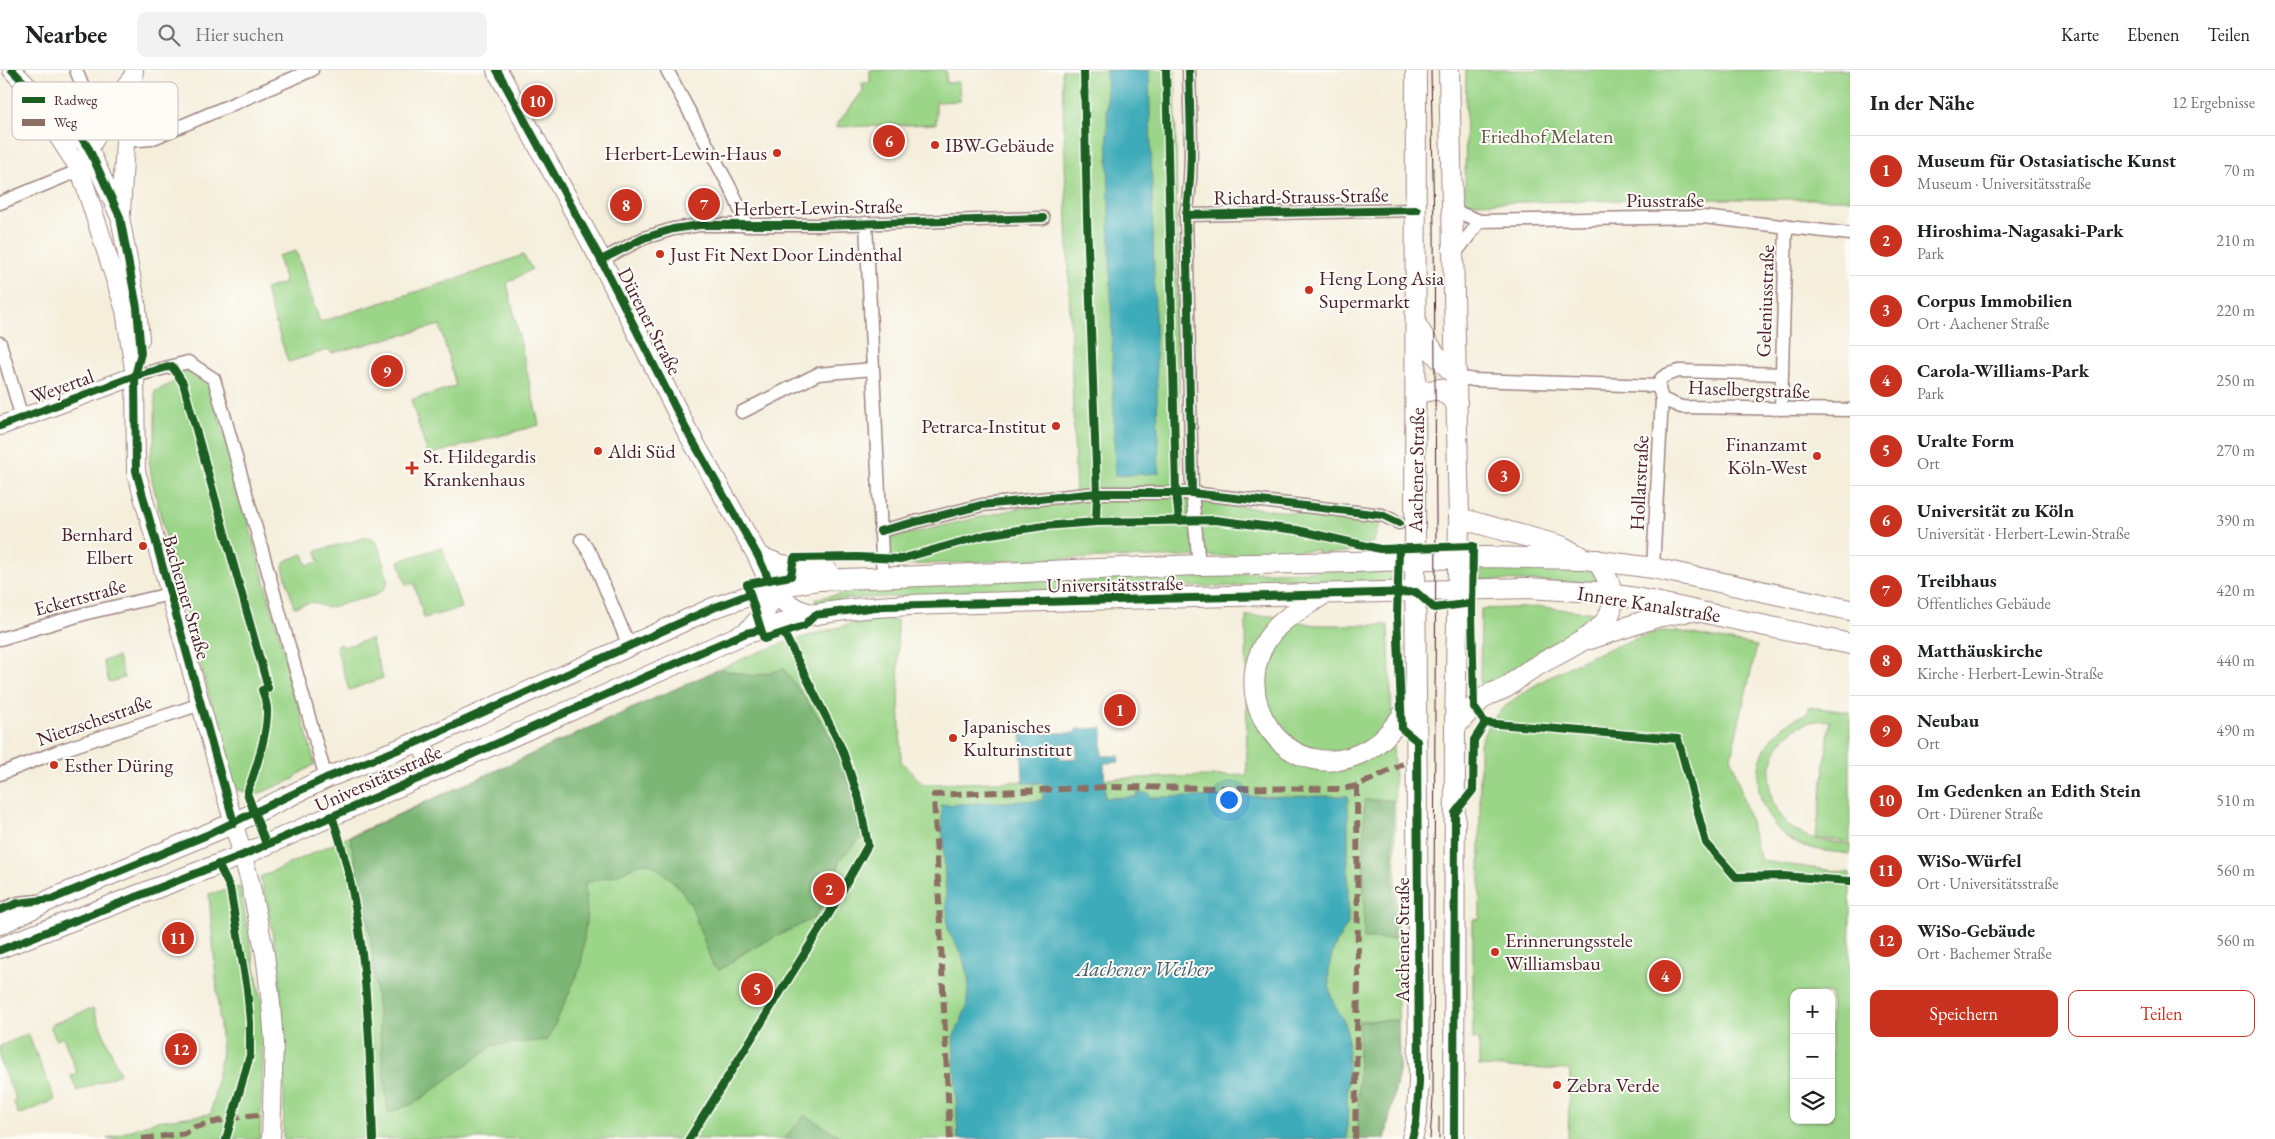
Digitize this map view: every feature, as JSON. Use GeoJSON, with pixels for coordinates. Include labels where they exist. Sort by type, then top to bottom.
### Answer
{"type":"FeatureCollection","features":[{"type":"Feature","properties":{"kind":"main road","name":"Bachemer Straße"},"geometry":{"type":"LineString","coordinates":[[12,70],[23,82]]}},
{"type":"Feature","properties":{"kind":"main road","name":"Dürener Straße"},"geometry":{"type":"LineString","coordinates":[[497,70],[601,260],[686,429],[758,556],[772,588],[780,599],[798,610],[815,615]]}},
{"type":"Feature","properties":{"kind":"main road","name":"Aachener Straße"},"geometry":{"type":"LineString","coordinates":[[1412,1139],[1416,1123],[1420,1082],[1415,560],[1417,393],[1416,70]]}},
{"type":"Feature","properties":{"kind":"main road","name":"Aachener Straße"},"geometry":{"type":"LineString","coordinates":[[1449,70],[1459,518],[1455,727],[1454,1139]]}},
{"type":"Feature","properties":{"kind":"main road","name":"Bachemer Straße"},"geometry":{"type":"LineString","coordinates":[[60,140],[80,170],[124,310],[135,376],[134,450],[136,471],[244,855],[265,954],[274,1043],[271,1139]]}},
{"type":"Feature","properties":{"kind":"main road","name":"Bachemer Straße"},"geometry":{"type":"LineString","coordinates":[[82,140],[89,149],[120,217],[137,308],[141,353],[135,376]]}},
{"type":"Feature","properties":{"kind":"main road"},"geometry":{"type":"LineString","coordinates":[[80,170],[94,140]]}},
{"type":"Feature","properties":{"kind":"main road"},"geometry":{"type":"LineString","coordinates":[[120,217],[125,141]]}},
{"type":"Feature","properties":{"kind":"main road"},"geometry":{"type":"LineString","coordinates":[[1416,325],[1435,354],[1457,377]]}},
{"type":"Feature","properties":{"kind":"main road","name":"Weyertal"},"geometry":{"type":"LineString","coordinates":[[0,426],[135,376]]}},
{"type":"Feature","properties":{"kind":"main road"},"geometry":{"type":"LineString","coordinates":[[1417,393],[1440,389],[1457,403]]}},
{"type":"Feature","properties":{"kind":"main road"},"geometry":{"type":"LineString","coordinates":[[1455,727],[1487,695],[1503,689],[1529,670],[1579,642],[1606,622],[1611,610],[1612,594],[1607,576],[1591,560],[1561,546],[1459,518]]}},
{"type":"Feature","properties":{"kind":"main road"},"geometry":{"type":"LineString","coordinates":[[758,556],[780,565],[874,577]]}},
{"type":"Feature","properties":{"kind":"main road","name":"Innere Kanalstraße"},"geometry":{"type":"LineString","coordinates":[[1415,560],[1458,558],[1591,560],[1653,568],[1850,610]]}},
{"type":"Feature","properties":{"kind":"main road","name":"Universitätsstraße"},"geometry":{"type":"LineString","coordinates":[[0,924],[52,899],[234,824],[326,778],[415,743],[713,608],[772,588],[819,580],[874,577],[1199,565],[1415,560]]}},
{"type":"Feature","properties":{"kind":"main road"},"geometry":{"type":"LineString","coordinates":[[815,615],[809,607],[807,599],[809,591],[819,580]]}},
{"type":"Feature","properties":{"kind":"main road"},"geometry":{"type":"LineString","coordinates":[[746,633],[766,613],[771,601],[772,588]]}},
{"type":"Feature","properties":{"kind":"main road","name":"Innere Kanalstraße"},"geometry":{"type":"LineString","coordinates":[[1416,592],[1527,588],[1612,594],[1697,610],[1850,644]]}},
{"type":"Feature","properties":{"kind":"main road","name":"Universitätsstraße"},"geometry":{"type":"LineString","coordinates":[[1,948],[244,855],[746,633],[815,615],[884,606],[1416,592]]}},
{"type":"Feature","properties":{"kind":"main road"},"geometry":{"type":"LineString","coordinates":[[1322,595],[1279,625],[1260,654],[1255,677],[1256,701],[1261,716],[1269,730],[1280,742],[1293,751],[1308,757],[1324,760],[1340,760],[1355,756],[1370,749],[1382,739],[1416,696]]}},
{"type":"Feature","properties":{"kind":"main road"},"geometry":{"type":"LineString","coordinates":[[1579,642],[1657,617],[1697,610]]}},
{"type":"Feature","properties":{"kind":"main road"},"geometry":{"type":"LineString","coordinates":[[415,743],[423,748],[429,758],[422,777]]}},
{"type":"Feature","properties":{"kind":"street"},"geometry":{"type":"LineString","coordinates":[[76,70],[81,82]]}},
{"type":"Feature","properties":{"kind":"street"},"geometry":{"type":"LineString","coordinates":[[178,128],[312,70]]}},
{"type":"Feature","properties":{"kind":"street"},"geometry":{"type":"LineString","coordinates":[[667,70],[733,193],[747,226]]}},
{"type":"Feature","properties":{"kind":"street"},"geometry":{"type":"LineString","coordinates":[[1189,70],[1191,159],[1186,215],[1192,493],[1199,565]]}},
{"type":"Feature","properties":{"kind":"street"},"geometry":{"type":"LineString","coordinates":[[125,141],[151,140]]}},
{"type":"Feature","properties":{"kind":"street"},"geometry":{"type":"LineString","coordinates":[[0,203],[80,170]]}},
{"type":"Feature","properties":{"kind":"street","name":"Richard-Strauss-Straße"},"geometry":{"type":"LineString","coordinates":[[1186,215],[1417,210]]}},
{"type":"Feature","properties":{"kind":"street","name":"Piusstraße"},"geometry":{"type":"LineString","coordinates":[[1452,210],[1480,221],[1703,217],[1786,225],[1850,234]]}},
{"type":"Feature","properties":{"kind":"street","name":"Herbert-Lewin-Straße"},"geometry":{"type":"LineString","coordinates":[[601,260],[644,238],[673,229],[700,225],[747,226],[1044,218]]}},
{"type":"Feature","properties":{"kind":"street"},"geometry":{"type":"LineString","coordinates":[[1454,255],[1480,221]]}},
{"type":"Feature","properties":{"kind":"street"},"geometry":{"type":"LineString","coordinates":[[866,223],[880,531],[874,577]]}},
{"type":"Feature","properties":{"kind":"street","name":"Geleniusstraße"},"geometry":{"type":"LineString","coordinates":[[1781,409],[1786,225]]}},
{"type":"Feature","properties":{"kind":"street"},"geometry":{"type":"LineString","coordinates":[[0,343],[22,418]]}},
{"type":"Feature","properties":{"kind":"street"},"geometry":{"type":"LineString","coordinates":[[135,376],[188,362],[214,379],[326,778]]}},
{"type":"Feature","properties":{"kind":"street"},"geometry":{"type":"LineString","coordinates":[[742,412],[818,374],[872,369]]}},
{"type":"Feature","properties":{"kind":"street","name":"Haselbergstraße"},"geometry":{"type":"LineString","coordinates":[[1782,374],[1679,371],[1665,375],[1657,386],[1662,399],[1681,407],[1850,410]]}},
{"type":"Feature","properties":{"kind":"street"},"geometry":{"type":"LineString","coordinates":[[1457,377],[1474,380],[1657,386]]}},
{"type":"Feature","properties":{"kind":"street","name":"Hollarstraße"},"geometry":{"type":"LineString","coordinates":[[1653,568],[1662,399]]}},
{"type":"Feature","properties":{"kind":"street"},"geometry":{"type":"LineString","coordinates":[[880,531],[982,505],[1097,492],[1192,493],[1382,516],[1399,524]]}},
{"type":"Feature","properties":{"kind":"street"},"geometry":{"type":"LineString","coordinates":[[581,540],[592,556],[629,646]]}},
{"type":"Feature","properties":{"kind":"street","name":"Eckertstraße"},"geometry":{"type":"LineString","coordinates":[[0,639],[87,613],[170,594]]}},
{"type":"Feature","properties":{"kind":"street","name":"Nietzschestraße"},"geometry":{"type":"LineString","coordinates":[[0,774],[59,751],[201,704]]}},
{"type":"Feature","properties":{"kind":"street","name":"Universitätsstraße"},"geometry":{"type":"LineString","coordinates":[[0,910],[18,903],[52,899]]}},
{"type":"Feature","properties":{"kind":"green space"},"geometry":{"type":"Polygon","coordinates":[[[870,70],[946,70],[946,83],[959,82],[960,101],[936,102],[936,124],[835,127],[863,91],[862,83],[870,83],[870,70]]]}},
{"type":"Feature","properties":{"kind":"green space"},"geometry":{"type":"Polygon","coordinates":[[[1062,70],[1175,70],[1180,499],[1380,523],[1373,542],[1349,552],[1318,554],[1317,550],[1282,551],[1282,555],[1042,559],[906,565],[890,556],[886,544],[887,538],[892,534],[909,534],[1019,508],[1061,505],[1061,502],[1076,499],[1062,70]]]}},
{"type":"Feature","properties":{"kind":"green space","name":"Friedhof Melaten"},"geometry":{"type":"Polygon","coordinates":[[[1466,70],[1850,70],[1850,199],[1694,199],[1465,203],[1466,70]]]}},
{"type":"Feature","properties":{"kind":"green space"},"geometry":{"type":"Polygon","coordinates":[[[296,251],[320,322],[460,278],[523,255],[532,269],[507,283],[539,425],[428,455],[411,400],[456,386],[440,325],[332,353],[328,350],[288,362],[265,289],[285,283],[278,256],[296,251]]]}},
{"type":"Feature","properties":{"kind":"green space"},"geometry":{"type":"Polygon","coordinates":[[[183,371],[200,377],[212,391],[315,764],[297,775],[294,779],[255,795],[235,789],[172,563],[152,480],[149,461],[155,436],[155,391],[173,383],[183,371]]]}},
{"type":"Feature","properties":{"kind":"green space"},"geometry":{"type":"Polygon","coordinates":[[[368,537],[376,543],[382,556],[388,582],[384,589],[376,595],[327,608],[313,602],[294,607],[283,567],[285,561],[303,554],[307,565],[319,562],[316,551],[368,537]]]}},
{"type":"Feature","properties":{"kind":"green space"},"geometry":{"type":"Polygon","coordinates":[[[442,547],[461,608],[424,618],[414,583],[406,585],[399,561],[442,547]]]}},
{"type":"Feature","properties":{"kind":"green space"},"geometry":{"type":"Polygon","coordinates":[[[1481,568],[1592,571],[1603,583],[1481,580],[1481,568]]]}},
{"type":"Feature","properties":{"kind":"green space"},"geometry":{"type":"Polygon","coordinates":[[[1391,569],[1391,584],[1108,588],[846,599],[816,603],[814,601],[818,598],[868,590],[965,580],[1391,569]]]}},
{"type":"Feature","properties":{"kind":"green space"},"geometry":{"type":"Polygon","coordinates":[[[1542,607],[1603,614],[1594,625],[1513,670],[1480,693],[1481,609],[1542,607]]]}},
{"type":"Feature","properties":{"kind":"green space"},"geometry":{"type":"Polygon","coordinates":[[[1246,616],[1271,616],[1315,625],[1388,625],[1394,765],[1399,1071],[1385,1139],[283,1139],[284,1072],[282,1007],[274,943],[260,877],[749,656],[784,643],[864,620],[897,620],[901,761],[923,784],[1247,775],[1246,616]]]}},
{"type":"Feature","properties":{"kind":"green space"},"geometry":{"type":"Polygon","coordinates":[[[1661,631],[1682,632],[1757,646],[1731,756],[1761,861],[1850,873],[1850,1139],[1568,1139],[1570,1070],[1479,1066],[1479,1039],[1473,1039],[1473,920],[1480,919],[1480,744],[1487,728],[1497,714],[1530,688],[1574,664],[1621,644],[1661,631]]]}},
{"type":"Feature","properties":{"kind":"green space"},"geometry":{"type":"Polygon","coordinates":[[[371,639],[383,678],[349,690],[336,646],[341,644],[342,647],[371,639]]]}},
{"type":"Feature","properties":{"kind":"green space"},"geometry":{"type":"Polygon","coordinates":[[[118,657],[124,678],[109,682],[103,661],[118,657]]]}},
{"type":"Feature","properties":{"kind":"green space"},"geometry":{"type":"Polygon","coordinates":[[[719,669],[753,676],[784,669],[815,711],[831,739],[843,767],[856,809],[861,839],[840,859],[834,887],[814,918],[745,952],[720,970],[713,966],[691,905],[680,888],[659,869],[648,863],[639,864],[619,874],[585,883],[587,912],[581,966],[548,1040],[494,1045],[415,1103],[388,1113],[370,933],[350,837],[719,669]]]}},
{"type":"Feature","properties":{"kind":"green space"},"geometry":{"type":"Polygon","coordinates":[[[1809,707],[1850,712],[1850,842],[1816,838],[1830,721],[1809,722],[1792,731],[1780,745],[1772,762],[1769,782],[1773,801],[1782,818],[1798,832],[1804,835],[1830,842],[1850,844],[1850,854],[1812,848],[1791,840],[1771,821],[1760,795],[1759,768],[1769,742],[1786,724],[1808,713],[1809,707]]]}},
{"type":"Feature","properties":{"kind":"green space"},"geometry":{"type":"Polygon","coordinates":[[[1364,800],[1392,800],[1393,939],[1364,939],[1364,800]]]}},
{"type":"Feature","properties":{"kind":"green space"},"geometry":{"type":"Polygon","coordinates":[[[240,887],[262,1005],[263,1063],[260,1139],[107,1139],[156,1121],[211,1114],[222,1051],[209,894],[240,887]]]}},
{"type":"Feature","properties":{"kind":"green space"},"geometry":{"type":"Polygon","coordinates":[[[93,1008],[120,1074],[77,1091],[71,1076],[77,1073],[63,1037],[56,1040],[50,1025],[93,1008]]]}},
{"type":"Feature","properties":{"kind":"green space"},"geometry":{"type":"Polygon","coordinates":[[[1398,1020],[1399,1071],[1385,1139],[1358,1139],[1359,1021],[1398,1020]]]}},
{"type":"Feature","properties":{"kind":"green space"},"geometry":{"type":"Polygon","coordinates":[[[28,1034],[55,1100],[19,1115],[13,1101],[16,1099],[0,1063],[0,1046],[28,1034]]]}},
{"type":"Feature","properties":{"kind":"green space"},"geometry":{"type":"Polygon","coordinates":[[[805,1115],[844,1139],[784,1139],[805,1115]]]}},
{"type":"Feature","properties":{"kind":"water"},"geometry":{"type":"Polygon","coordinates":[[[1106,70],[1149,70],[1159,473],[1115,476],[1106,70]]]}},
{"type":"Feature","properties":{"kind":"water","name":"Aachener Weiher"},"geometry":{"type":"Polygon","coordinates":[[[1102,728],[1102,756],[1119,756],[1119,762],[1104,763],[1105,798],[1136,797],[1137,793],[1149,793],[1150,797],[1348,796],[1348,924],[1333,952],[1329,973],[1329,983],[1334,1004],[1346,1025],[1347,1031],[1347,1139],[958,1139],[953,1038],[966,1009],[969,982],[962,955],[948,931],[941,805],[1043,800],[1043,783],[1023,783],[1021,730],[1039,730],[1040,733],[1076,733],[1076,729],[1102,728]],[[1059,744],[1060,759],[1077,758],[1077,744],[1059,744]]]}},
{"type":"Feature","properties":{"kind":"tram line"},"geometry":{"type":"LineString","coordinates":[[1430,1139],[1433,1098],[1436,518],[1431,70]]}},
{"type":"Feature","properties":{"kind":"tram line"},"geometry":{"type":"LineString","coordinates":[[1439,1117],[1439,1139]]}},
{"type":"Feature","properties":{"kind":"marked path"},"geometry":{"type":"LineString","coordinates":[[950,1139],[934,795],[1107,787],[1342,789],[1357,786],[1403,764]]}},
{"type":"Feature","properties":{"kind":"marked path"},"geometry":{"type":"LineString","coordinates":[[1355,1139],[1358,979],[1357,786]]}},
{"type":"Feature","properties":{"kind":"marked path"},"geometry":{"type":"LineString","coordinates":[[142,1139],[187,1133],[195,1127],[231,1118],[258,1115]]}},
{"type":"Feature","properties":{"kind":"cycle path"},"geometry":{"type":"LineString","coordinates":[[12,70],[23,82]]}},
{"type":"Feature","properties":{"kind":"cycle path"},"geometry":{"type":"LineString","coordinates":[[497,70],[601,260],[686,429],[758,556],[769,580]]}},
{"type":"Feature","properties":{"kind":"cycle path"},"geometry":{"type":"LineString","coordinates":[[1084,70],[1087,219],[1097,493],[1096,522]]}},
{"type":"Feature","properties":{"kind":"cycle path"},"geometry":{"type":"LineString","coordinates":[[1166,70],[1176,492],[1179,521]]}},
{"type":"Feature","properties":{"kind":"cycle path"},"geometry":{"type":"LineString","coordinates":[[1189,70],[1191,161],[1186,215],[1192,493]]}},
{"type":"Feature","properties":{"kind":"cycle path"},"geometry":{"type":"LineString","coordinates":[[83,140],[89,149],[120,217],[137,308],[141,353],[135,376],[136,471],[234,823]]}},
{"type":"Feature","properties":{"kind":"cycle path"},"geometry":{"type":"LineString","coordinates":[[1186,215],[1417,210]]}},
{"type":"Feature","properties":{"kind":"cycle path"},"geometry":{"type":"LineString","coordinates":[[601,260],[644,238],[673,229],[700,225],[819,225],[1043,218]]}},
{"type":"Feature","properties":{"kind":"cycle path"},"geometry":{"type":"LineString","coordinates":[[0,426],[135,376],[172,366],[183,383],[268,688],[262,690],[267,709],[266,729],[258,762],[247,793],[266,844]]}},
{"type":"Feature","properties":{"kind":"cycle path"},"geometry":{"type":"LineString","coordinates":[[880,531],[982,505],[1097,493],[1192,493],[1382,515],[1399,523]]}},
{"type":"Feature","properties":{"kind":"cycle path"},"geometry":{"type":"LineString","coordinates":[[1472,603],[1434,608],[1416,592],[884,606],[815,615],[804,626],[764,639],[747,584],[791,576],[794,558],[857,557],[901,559],[985,535],[1044,526],[1096,522],[1215,520],[1297,530],[1380,549],[1473,546],[1474,707],[1485,723]]}},
{"type":"Feature","properties":{"kind":"cycle path"},"geometry":{"type":"LineString","coordinates":[[1399,548],[1397,617],[1402,729],[1417,741],[1419,1082],[1416,1123],[1412,1139]]}},
{"type":"Feature","properties":{"kind":"cycle path"},"geometry":{"type":"LineString","coordinates":[[0,910],[18,903],[52,899],[207,835],[326,778],[415,743],[713,608],[750,594]]}},
{"type":"Feature","properties":{"kind":"cycle path"},"geometry":{"type":"LineString","coordinates":[[0,950],[243,855],[701,652],[746,633],[761,630]]}},
{"type":"Feature","properties":{"kind":"cycle path"},"geometry":{"type":"LineString","coordinates":[[689,1139],[829,914],[868,845],[859,799],[842,749],[784,633]]}},
{"type":"Feature","properties":{"kind":"cycle path"},"geometry":{"type":"LineString","coordinates":[[1485,723],[1678,739],[1706,843],[1736,877],[1783,876],[1850,881]]}},
{"type":"Feature","properties":{"kind":"cycle path"},"geometry":{"type":"LineString","coordinates":[[1454,1139],[1455,813],[1473,790],[1474,740],[1485,723]]}},
{"type":"Feature","properties":{"kind":"cycle path"},"geometry":{"type":"LineString","coordinates":[[332,816],[344,855],[360,935],[368,1016],[373,1139]]}},
{"type":"Feature","properties":{"kind":"cycle path"},"geometry":{"type":"LineString","coordinates":[[218,864],[230,888],[247,989],[250,1022],[250,1055],[226,1139]]}},
{"type":"Feature","properties":{"kind":"place","name":"Im Gedenken an Edith Stein"},"geometry":{"type":"Point","coordinates":[537,101]}},
{"type":"Feature","properties":{"kind":"place","name":"Universität zu Köln"},"geometry":{"type":"Point","coordinates":[889,141]}},
{"type":"Feature","properties":{"kind":"place","name":"IBW-Gebäude"},"geometry":{"type":"Point","coordinates":[935,145]}},
{"type":"Feature","properties":{"kind":"place","name":"Herbert-Lewin-Haus"},"geometry":{"type":"Point","coordinates":[777,153]}},
{"type":"Feature","properties":{"kind":"place","name":"Treibhaus"},"geometry":{"type":"Point","coordinates":[704,204]}},
{"type":"Feature","properties":{"kind":"place","name":"Matthäuskirche"},"geometry":{"type":"Point","coordinates":[626,205]}},
{"type":"Feature","properties":{"kind":"place","name":"Just Fit Next Door Lindenthal"},"geometry":{"type":"Point","coordinates":[660,254]}},
{"type":"Feature","properties":{"kind":"place","name":"Heng Long Asia Supermarkt"},"geometry":{"type":"Point","coordinates":[1309,290]}},
{"type":"Feature","properties":{"kind":"place","name":"Neubau"},"geometry":{"type":"Point","coordinates":[387,371]}},
{"type":"Feature","properties":{"kind":"place","name":"Petrarca-Institut"},"geometry":{"type":"Point","coordinates":[1056,426]}},
{"type":"Feature","properties":{"kind":"place","name":"Aldi Süd"},"geometry":{"type":"Point","coordinates":[598,451]}},
{"type":"Feature","properties":{"kind":"place","name":"Finanzamt Köln-West"},"geometry":{"type":"Point","coordinates":[1817,456]}},
{"type":"Feature","properties":{"kind":"place","name":"St. Hildegardis Krankenhaus"},"geometry":{"type":"Point","coordinates":[412,468]}},
{"type":"Feature","properties":{"kind":"place","name":"Corpus Immobilien"},"geometry":{"type":"Point","coordinates":[1504,476]}},
{"type":"Feature","properties":{"kind":"place","name":"Bernhard Elbert"},"geometry":{"type":"Point","coordinates":[143,546]}},
{"type":"Feature","properties":{"kind":"place","name":"Museum für Ostasiatische Kunst"},"geometry":{"type":"Point","coordinates":[1120,710]}},
{"type":"Feature","properties":{"kind":"place","name":"Japanisches Kulturinstitut"},"geometry":{"type":"Point","coordinates":[953,738]}},
{"type":"Feature","properties":{"kind":"place","name":"Esther Düring"},"geometry":{"type":"Point","coordinates":[54,765]}},
{"type":"Feature","properties":{"kind":"place","name":"Hiroshima-Nagasaki-Park"},"geometry":{"type":"Point","coordinates":[829,889]}},
{"type":"Feature","properties":{"kind":"place","name":"WiSo-Würfel"},"geometry":{"type":"Point","coordinates":[178,938]}},
{"type":"Feature","properties":{"kind":"place","name":"Erinnerungsstele Williamsbau"},"geometry":{"type":"Point","coordinates":[1495,952]}},
{"type":"Feature","properties":{"kind":"place","name":"Carola-Williams-Park"},"geometry":{"type":"Point","coordinates":[1665,976]}},
{"type":"Feature","properties":{"kind":"place","name":"Uralte Form"},"geometry":{"type":"Point","coordinates":[757,989]}},
{"type":"Feature","properties":{"kind":"place","name":"WiSo-Gebäude"},"geometry":{"type":"Point","coordinates":[181,1049]}},
{"type":"Feature","properties":{"kind":"place","name":"Zebra Verde"},"geometry":{"type":"Point","coordinates":[1557,1085]}}]}
